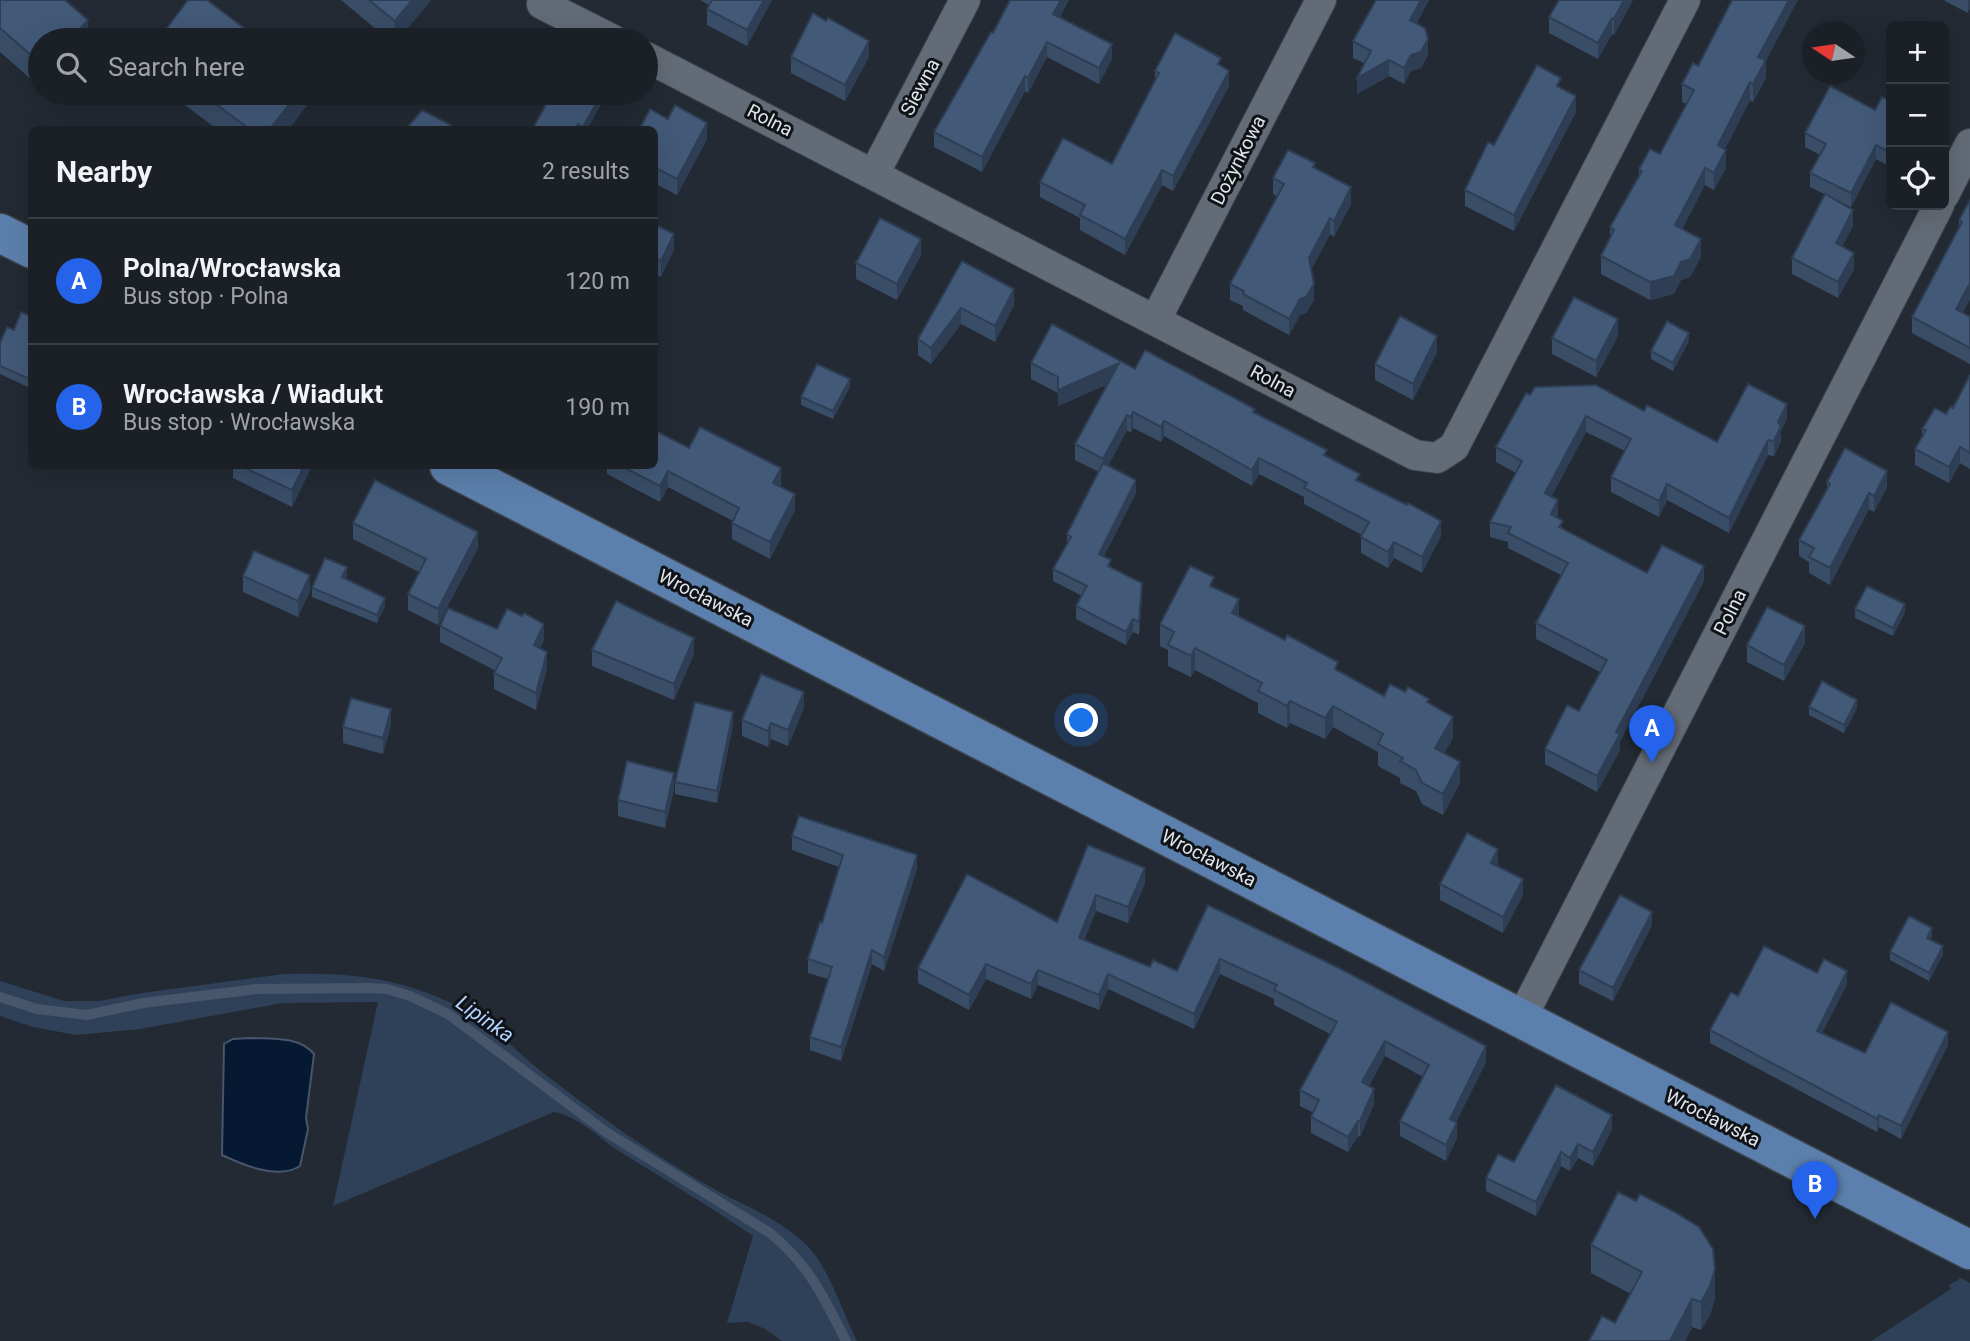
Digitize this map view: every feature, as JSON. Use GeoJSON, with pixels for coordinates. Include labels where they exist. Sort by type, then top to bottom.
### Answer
{"type":"FeatureCollection","features":[{"type":"Feature","properties":{"kind":"main road"},"geometry":{"type":"LineString","coordinates":[[0,233],[28,247]]}},
{"type":"Feature","properties":{"kind":"main road","name":"Wrocławska"},"geometry":{"type":"LineString","coordinates":[[455,469],[1970,1250]]}},
{"type":"Feature","properties":{"kind":"street","name":"Siewna"},"geometry":{"type":"LineString","coordinates":[[874,174],[965,0]]}},
{"type":"Feature","properties":{"kind":"street","name":"Dożynkowa"},"geometry":{"type":"LineString","coordinates":[[1156,319],[1321,0]]}},
{"type":"Feature","properties":{"kind":"street","name":"Rolna"},"geometry":{"type":"LineString","coordinates":[[658,63],[1415,455],[1437,458],[1454,447],[1685,0]]}},
{"type":"Feature","properties":{"kind":"street"},"geometry":{"type":"LineString","coordinates":[[541,4],[589,28]]}},
{"type":"Feature","properties":{"kind":"street"},"geometry":{"type":"LineString","coordinates":[[1949,185],[1970,144]]}},
{"type":"Feature","properties":{"kind":"street","name":"Polna"},"geometry":{"type":"LineString","coordinates":[[1521,1019],[1936,210]]}},
{"type":"Feature","properties":{"kind":"shaded area"},"geometry":{"type":"Polygon","coordinates":[[[284,974],[328,974],[388,981],[428,993],[475,1016],[542,1072],[632,1138],[679,1169],[775,1221],[797,1236],[815,1255],[833,1286],[857,1341],[782,1341],[765,1329],[748,1322],[727,1323],[753,1236],[619,1151],[580,1123],[554,1112],[333,1206],[378,1002],[282,1003],[140,1029],[76,1035],[33,1027],[0,1016],[0,981],[64,1001],[99,1001],[284,974]]]}},
{"type":"Feature","properties":{"kind":"shaded area"},"geometry":{"type":"Polygon","coordinates":[[[233,1039],[293,1041],[314,1054],[306,1118],[308,1129],[300,1166],[291,1170],[261,1170],[222,1155],[224,1044],[233,1039]]]}},
{"type":"Feature","properties":{"kind":"shaded area"},"geometry":{"type":"Polygon","coordinates":[[[1961,1278],[1970,1283],[1970,1341],[1871,1341],[1951,1289],[1949,1285],[1961,1278]]]}},
{"type":"Feature","properties":{"kind":"building"},"geometry":{"type":"Polygon","coordinates":[[[0,0],[65,0],[88,20],[81,28],[28,28],[28,52],[0,28],[0,0]]]}},
{"type":"Feature","properties":{"kind":"building"},"geometry":{"type":"Polygon","coordinates":[[[188,0],[207,0],[244,28],[167,28],[188,0]]]}},
{"type":"Feature","properties":{"kind":"building"},"geometry":{"type":"Polygon","coordinates":[[[369,0],[412,0],[395,21],[369,0]]]}},
{"type":"Feature","properties":{"kind":"building"},"geometry":{"type":"Polygon","coordinates":[[[712,0],[764,0],[747,30],[707,9],[712,0]]]}},
{"type":"Feature","properties":{"kind":"building"},"geometry":{"type":"Polygon","coordinates":[[[1010,0],[1061,0],[1053,14],[1112,44],[1099,68],[1047,42],[1028,78],[1025,76],[982,157],[934,132],[1010,0]]]}},
{"type":"Feature","properties":{"kind":"building"},"geometry":{"type":"Polygon","coordinates":[[[1376,0],[1421,0],[1410,20],[1425,28],[1428,39],[1421,52],[1411,55],[1404,68],[1389,60],[1357,78],[1371,51],[1353,41],[1376,0]]]}},
{"type":"Feature","properties":{"kind":"building"},"geometry":{"type":"Polygon","coordinates":[[[1559,0],[1624,0],[1598,43],[1549,17],[1559,0]]]}},
{"type":"Feature","properties":{"kind":"building"},"geometry":{"type":"Polygon","coordinates":[[[1732,0],[1789,0],[1758,57],[1766,60],[1753,84],[1750,82],[1718,145],[1726,150],[1714,173],[1705,168],[1675,225],[1701,239],[1690,259],[1681,262],[1674,276],[1650,282],[1601,256],[1614,230],[1610,227],[1642,171],[1639,169],[1650,149],[1660,154],[1694,90],[1682,84],[1693,63],[1698,66],[1732,0]]]}},
{"type":"Feature","properties":{"kind":"building"},"geometry":{"type":"Polygon","coordinates":[[[813,13],[826,21],[828,18],[869,41],[845,85],[791,57],[813,13]]]}},
{"type":"Feature","properties":{"kind":"building"},"geometry":{"type":"Polygon","coordinates":[[[1175,33],[1221,58],[1218,64],[1229,71],[1173,176],[1162,170],[1125,239],[1080,215],[1085,205],[1040,182],[1063,138],[1112,164],[1159,73],[1155,71],[1175,33]]]}},
{"type":"Feature","properties":{"kind":"building"},"geometry":{"type":"Polygon","coordinates":[[[1537,65],[1561,78],[1557,86],[1576,96],[1514,215],[1465,190],[1488,142],[1494,145],[1537,65]]]}},
{"type":"Feature","properties":{"kind":"building"},"geometry":{"type":"Polygon","coordinates":[[[1830,86],[1875,110],[1882,97],[1886,99],[1886,150],[1876,145],[1851,193],[1810,173],[1826,144],[1805,133],[1830,86]]]}},
{"type":"Feature","properties":{"kind":"building"},"geometry":{"type":"Polygon","coordinates":[[[217,105],[289,105],[272,126],[246,126],[217,105]]]}},
{"type":"Feature","properties":{"kind":"building"},"geometry":{"type":"Polygon","coordinates":[[[546,105],[595,105],[584,126],[534,126],[546,105]]]}},
{"type":"Feature","properties":{"kind":"building"},"geometry":{"type":"Polygon","coordinates":[[[675,105],[707,123],[677,179],[658,169],[658,126],[641,126],[650,109],[668,119],[675,105]]]}},
{"type":"Feature","properties":{"kind":"building"},"geometry":{"type":"Polygon","coordinates":[[[422,110],[451,125],[450,126],[408,126],[422,110]]]}},
{"type":"Feature","properties":{"kind":"building"},"geometry":{"type":"Polygon","coordinates":[[[1288,150],[1315,163],[1313,167],[1351,187],[1334,221],[1330,218],[1309,258],[1314,284],[1306,297],[1300,299],[1289,319],[1230,284],[1284,184],[1273,178],[1288,150]]]}},
{"type":"Feature","properties":{"kind":"building"},"geometry":{"type":"Polygon","coordinates":[[[1825,194],[1853,210],[1836,243],[1854,253],[1838,282],[1792,258],[1825,194]]]}},
{"type":"Feature","properties":{"kind":"building"},"geometry":{"type":"Polygon","coordinates":[[[1970,200],[1970,283],[1956,309],[1970,317],[1970,348],[1912,317],[1962,222],[1959,220],[1970,200]]]}},
{"type":"Feature","properties":{"kind":"building"},"geometry":{"type":"Polygon","coordinates":[[[880,218],[921,239],[897,284],[856,263],[880,218]]]}},
{"type":"Feature","properties":{"kind":"building"},"geometry":{"type":"Polygon","coordinates":[[[658,226],[674,234],[661,261],[658,259],[658,226]]]}},
{"type":"Feature","properties":{"kind":"building"},"geometry":{"type":"Polygon","coordinates":[[[962,261],[1014,289],[995,326],[961,308],[931,348],[918,339],[962,261]]]}},
{"type":"Feature","properties":{"kind":"building"},"geometry":{"type":"Polygon","coordinates":[[[1574,297],[1618,319],[1596,361],[1552,338],[1574,297]]]}},
{"type":"Feature","properties":{"kind":"building"},"geometry":{"type":"Polygon","coordinates":[[[21,312],[28,315],[28,378],[0,366],[0,343],[7,327],[14,330],[21,312]]]}},
{"type":"Feature","properties":{"kind":"building"},"geometry":{"type":"Polygon","coordinates":[[[1400,316],[1437,336],[1413,384],[1375,364],[1400,316]]]}},
{"type":"Feature","properties":{"kind":"building"},"geometry":{"type":"Polygon","coordinates":[[[1667,321],[1689,333],[1673,363],[1651,351],[1667,321]]]}},
{"type":"Feature","properties":{"kind":"building"},"geometry":{"type":"Polygon","coordinates":[[[1052,324],[1135,369],[1145,350],[1255,409],[1253,412],[1327,450],[1324,455],[1360,474],[1356,480],[1441,521],[1422,557],[1394,542],[1388,552],[1361,537],[1369,522],[1304,488],[1307,483],[1259,458],[1252,470],[1164,421],[1161,427],[1133,412],[1131,417],[1127,415],[1103,459],[1075,444],[1119,363],[1058,390],[1058,377],[1031,363],[1052,324]]]}},
{"type":"Feature","properties":{"kind":"building"},"geometry":{"type":"Polygon","coordinates":[[[817,364],[850,379],[833,411],[801,397],[817,364]]]}},
{"type":"Feature","properties":{"kind":"building"},"geometry":{"type":"Polygon","coordinates":[[[1970,375],[1970,453],[1960,447],[1949,467],[1915,449],[1926,430],[1922,429],[1935,408],[1946,414],[1951,406],[1953,408],[1970,375]]]}},
{"type":"Feature","properties":{"kind":"building"},"geometry":{"type":"Polygon","coordinates":[[[1748,384],[1787,404],[1778,422],[1781,426],[1774,441],[1768,440],[1729,518],[1667,484],[1659,501],[1611,477],[1631,439],[1586,416],[1545,493],[1558,500],[1551,514],[1563,521],[1559,527],[1647,573],[1662,545],[1704,566],[1616,732],[1620,734],[1597,776],[1545,749],[1567,705],[1579,711],[1607,660],[1536,623],[1568,563],[1508,533],[1511,527],[1490,522],[1522,461],[1496,447],[1526,393],[1530,395],[1535,387],[1596,385],[1644,411],[1647,405],[1717,442],[1748,384]]]}},
{"type":"Feature","properties":{"kind":"building"},"geometry":{"type":"Polygon","coordinates":[[[700,427],[781,468],[773,483],[795,494],[770,542],[732,523],[739,508],[668,471],[660,486],[627,469],[658,469],[658,432],[689,448],[700,427]]]}},
{"type":"Feature","properties":{"kind":"building"},"geometry":{"type":"Polygon","coordinates":[[[1845,448],[1887,471],[1874,496],[1869,493],[1830,568],[1809,557],[1814,548],[1799,540],[1830,484],[1827,482],[1845,448]]]}},
{"type":"Feature","properties":{"kind":"building"},"geometry":{"type":"Polygon","coordinates":[[[1103,463],[1136,480],[1099,554],[1111,560],[1108,566],[1142,583],[1139,622],[1133,619],[1126,632],[1076,606],[1087,586],[1053,569],[1071,537],[1067,534],[1103,463]]]}},
{"type":"Feature","properties":{"kind":"building"},"geometry":{"type":"Polygon","coordinates":[[[247,469],[302,469],[292,490],[247,469]]]}},
{"type":"Feature","properties":{"kind":"building"},"geometry":{"type":"Polygon","coordinates":[[[375,480],[478,532],[438,609],[408,594],[426,559],[353,523],[375,480]]]}},
{"type":"Feature","properties":{"kind":"building"},"geometry":{"type":"Polygon","coordinates":[[[254,551],[310,575],[298,601],[243,576],[254,551]]]}},
{"type":"Feature","properties":{"kind":"building"},"geometry":{"type":"Polygon","coordinates":[[[325,558],[347,567],[342,577],[385,598],[377,615],[312,588],[325,558]]]}},
{"type":"Feature","properties":{"kind":"building"},"geometry":{"type":"Polygon","coordinates":[[[1190,566],[1214,577],[1210,586],[1239,599],[1232,613],[1285,640],[1287,635],[1338,662],[1335,669],[1384,696],[1390,684],[1405,692],[1408,687],[1453,717],[1435,748],[1460,762],[1443,794],[1422,783],[1416,770],[1400,761],[1403,758],[1378,744],[1383,734],[1333,706],[1325,718],[1290,701],[1287,706],[1258,691],[1262,683],[1195,648],[1191,656],[1168,645],[1174,632],[1160,624],[1190,566]]]}},
{"type":"Feature","properties":{"kind":"building"},"geometry":{"type":"Polygon","coordinates":[[[1867,586],[1905,604],[1893,628],[1855,609],[1867,586]]]}},
{"type":"Feature","properties":{"kind":"building"},"geometry":{"type":"Polygon","coordinates":[[[616,601],[694,638],[674,684],[592,650],[616,601]]]}},
{"type":"Feature","properties":{"kind":"building"},"geometry":{"type":"Polygon","coordinates":[[[1767,607],[1805,626],[1784,665],[1747,645],[1767,607]]]}},
{"type":"Feature","properties":{"kind":"building"},"geometry":{"type":"Polygon","coordinates":[[[448,608],[497,629],[507,609],[522,616],[524,613],[544,624],[534,645],[547,652],[536,693],[494,673],[502,658],[440,626],[448,608]]]}},
{"type":"Feature","properties":{"kind":"building"},"geometry":{"type":"Polygon","coordinates":[[[761,674],[804,692],[788,730],[771,723],[768,731],[742,720],[761,674]]]}},
{"type":"Feature","properties":{"kind":"building"},"geometry":{"type":"Polygon","coordinates":[[[1822,681],[1857,700],[1844,725],[1809,707],[1822,681]]]}},
{"type":"Feature","properties":{"kind":"building"},"geometry":{"type":"Polygon","coordinates":[[[351,698],[391,709],[383,738],[343,727],[351,698]]]}},
{"type":"Feature","properties":{"kind":"building"},"geometry":{"type":"Polygon","coordinates":[[[695,702],[733,712],[717,791],[675,782],[695,702]]]}},
{"type":"Feature","properties":{"kind":"building"},"geometry":{"type":"Polygon","coordinates":[[[627,761],[674,773],[665,812],[618,800],[627,761]]]}},
{"type":"Feature","properties":{"kind":"building"},"geometry":{"type":"Polygon","coordinates":[[[799,816],[917,855],[884,957],[872,950],[841,1047],[810,1037],[832,967],[808,959],[843,855],[792,836],[799,816]]]}},
{"type":"Feature","properties":{"kind":"building"},"geometry":{"type":"Polygon","coordinates":[[[1467,833],[1498,849],[1491,863],[1523,879],[1503,917],[1440,884],[1467,833]]]}},
{"type":"Feature","properties":{"kind":"building"},"geometry":{"type":"Polygon","coordinates":[[[1088,845],[1145,868],[1128,907],[1096,895],[1079,938],[1150,967],[1153,960],[1177,971],[1208,905],[1339,968],[1486,1046],[1450,1119],[1457,1123],[1446,1145],[1400,1121],[1429,1065],[1385,1041],[1362,1082],[1374,1089],[1360,1121],[1348,1137],[1311,1117],[1319,1100],[1300,1090],[1337,1022],[1274,990],[1277,985],[1220,959],[1194,1014],[1108,974],[1099,995],[1038,970],[1031,984],[986,964],[969,995],[918,968],[967,874],[1057,922],[1088,845]]]}},
{"type":"Feature","properties":{"kind":"building"},"geometry":{"type":"Polygon","coordinates":[[[1620,895],[1652,912],[1613,988],[1579,970],[1620,895]]]}},
{"type":"Feature","properties":{"kind":"building"},"geometry":{"type":"Polygon","coordinates":[[[1909,916],[1932,928],[1927,938],[1943,946],[1929,973],[1890,952],[1909,916]]]}},
{"type":"Feature","properties":{"kind":"building"},"geometry":{"type":"Polygon","coordinates":[[[1764,946],[1817,973],[1824,959],[1847,971],[1817,1031],[1865,1053],[1891,1002],[1948,1032],[1901,1126],[1879,1115],[1877,1119],[1710,1030],[1731,992],[1738,996],[1764,946]]]}},
{"type":"Feature","properties":{"kind":"building"},"geometry":{"type":"Polygon","coordinates":[[[1556,1085],[1612,1115],[1593,1152],[1578,1144],[1570,1158],[1561,1152],[1536,1202],[1486,1178],[1498,1154],[1514,1162],[1556,1085]]]}},
{"type":"Feature","properties":{"kind":"building"},"geometry":{"type":"Polygon","coordinates":[[[1618,1192],[1636,1201],[1640,1194],[1673,1211],[1699,1227],[1713,1249],[1715,1269],[1710,1286],[1701,1302],[1692,1299],[1670,1341],[1589,1341],[1602,1316],[1615,1323],[1642,1272],[1591,1245],[1618,1192]]]}},
{"type":"Feature","properties":{"kind":"waterway","name":"Lipinka"},"geometry":{"type":"LineString","coordinates":[[0,997],[37,1009],[87,1015],[143,1003],[257,989],[368,988],[387,989],[410,996],[448,1014],[606,1132],[770,1233],[806,1270],[846,1341]]}},
{"type":"Feature","properties":{"kind":"place","name":"Polna/Wrocławska"},"geometry":{"type":"Point","coordinates":[1652,763]}},
{"type":"Feature","properties":{"kind":"place","name":"Wrocławska / Wiadukt"},"geometry":{"type":"Point","coordinates":[1815,1219]}}]}
